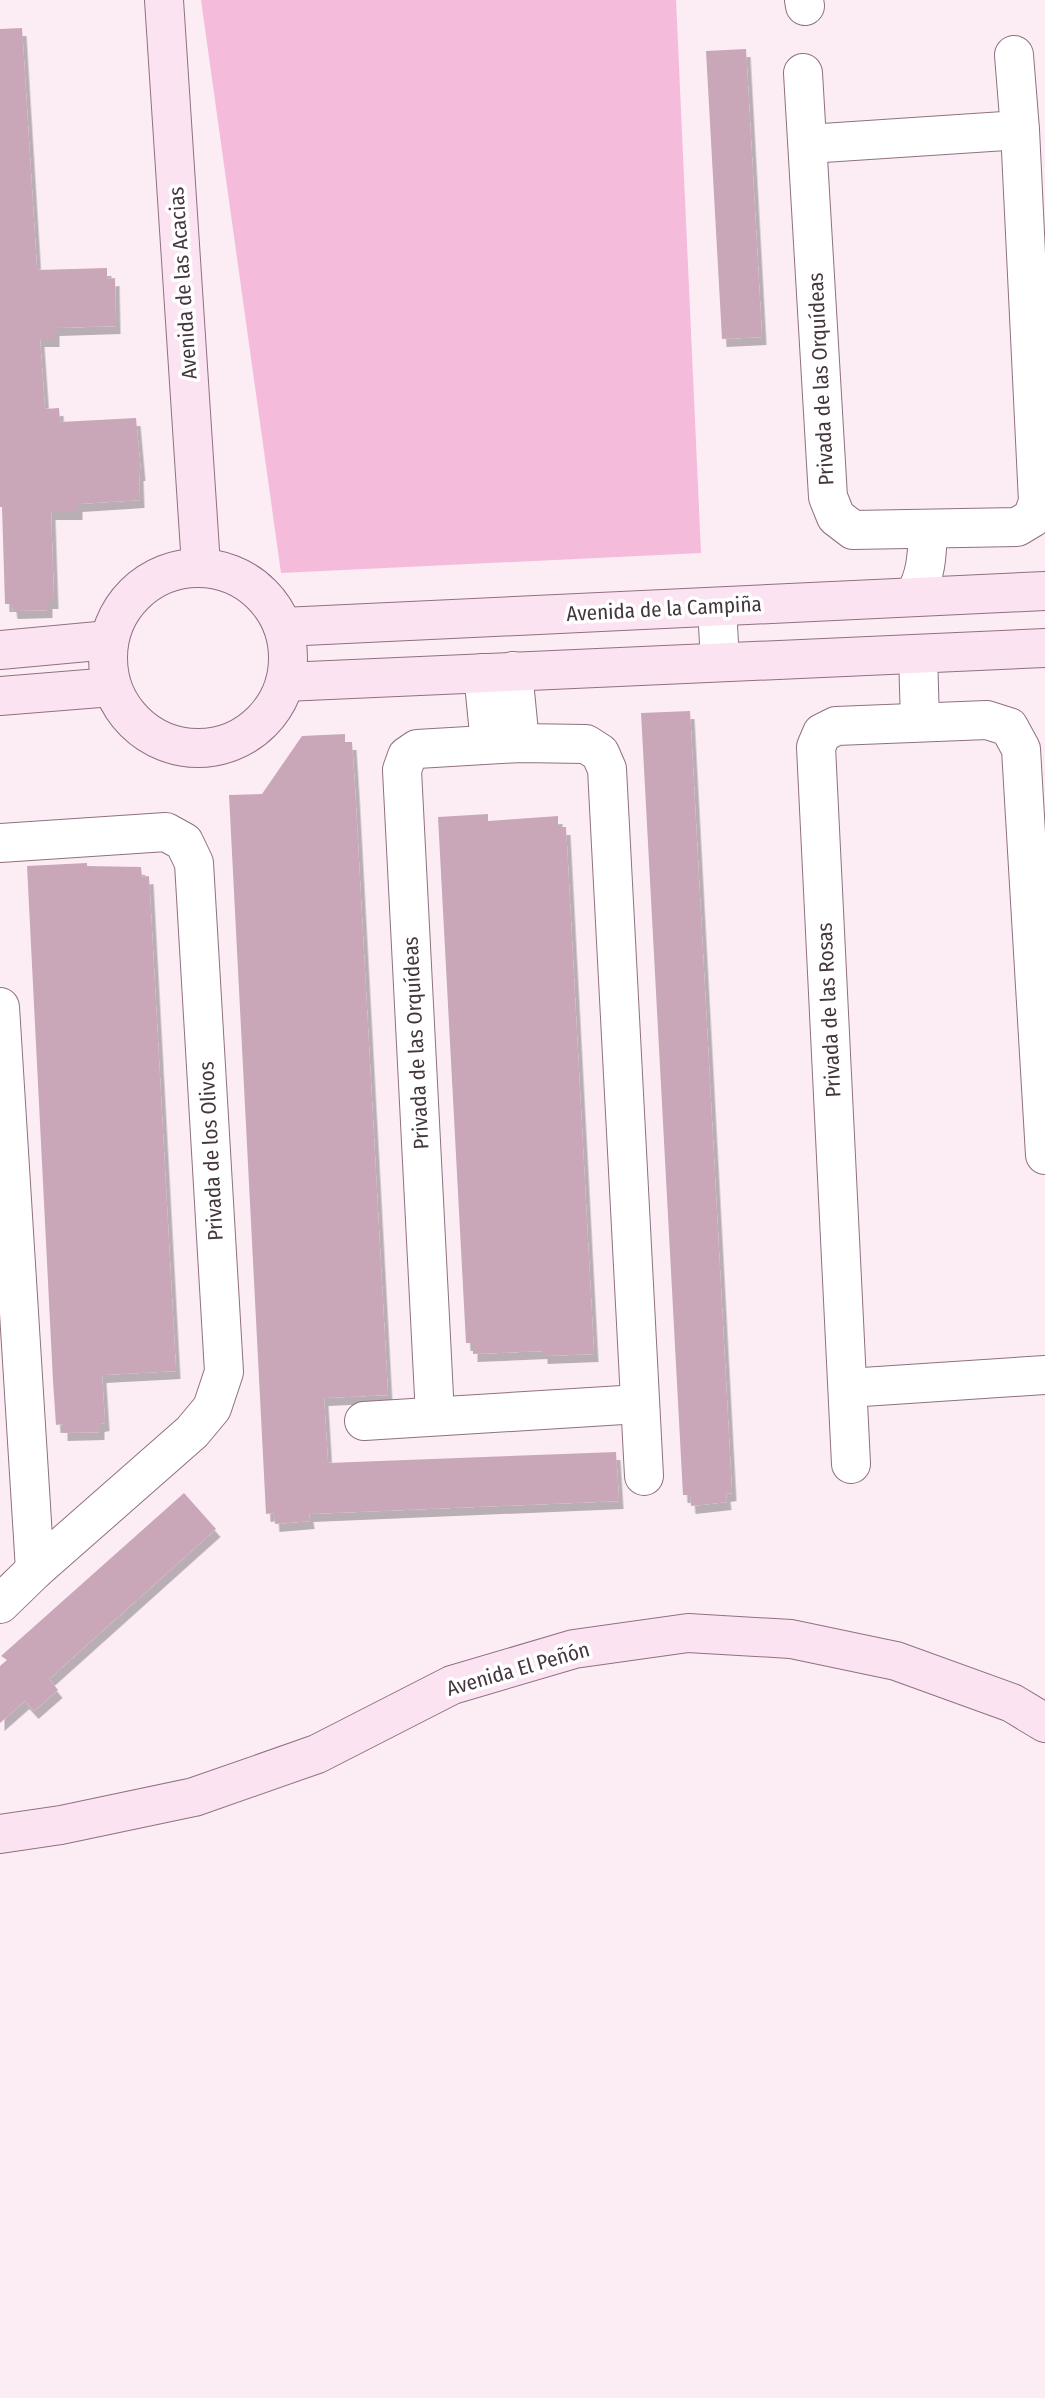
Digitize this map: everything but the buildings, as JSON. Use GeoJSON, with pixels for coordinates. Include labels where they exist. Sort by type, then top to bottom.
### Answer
{"type":"FeatureCollection","features":[{"type":"Feature","properties":{"kind":"street","name":"Avenida de las Acacias"},"geometry":{"type":"LineString","coordinates":[[164,0],[201,566]]}},
{"type":"Feature","properties":{"kind":"street","name":"Privada de las Orquídeas"},"geometry":{"type":"LineString","coordinates":[[803,73],[828,497],[836,517],[853,530],[1017,527],[1032,518],[1038,502],[1014,55]]}},
{"type":"Feature","properties":{"kind":"street"},"geometry":{"type":"LineString","coordinates":[[808,144],[1020,130]]}},
{"type":"Feature","properties":{"kind":"street"},"geometry":{"type":"LineString","coordinates":[[930,597],[945,570],[938,528]]}},
{"type":"Feature","properties":{"kind":"street"},"geometry":{"type":"LineString","coordinates":[[201,566],[227,572],[251,584],[271,603],[283,627],[288,654],[285,682],[276,703],[253,729],[223,745],[201,748],[178,746],[156,738],[137,725],[122,708],[112,687],[107,664],[109,640],[120,610],[141,586],[169,571],[201,566]]}},
{"type":"Feature","properties":{"kind":"street","name":"Avenida de la Campiña"},"geometry":{"type":"LineString","coordinates":[[283,627],[1045,592]]}},
{"type":"Feature","properties":{"kind":"street"},"geometry":{"type":"LineString","coordinates":[[717,607],[720,662]]}},
{"type":"Feature","properties":{"kind":"street"},"geometry":{"type":"LineString","coordinates":[[0,650],[109,640]]}},
{"type":"Feature","properties":{"kind":"street"},"geometry":{"type":"LineString","coordinates":[[285,682],[1045,648]]}},
{"type":"Feature","properties":{"kind":"street"},"geometry":{"type":"LineString","coordinates":[[918,654],[920,722]]}},
{"type":"Feature","properties":{"kind":"street"},"geometry":{"type":"LineString","coordinates":[[498,672],[505,743]]}},
{"type":"Feature","properties":{"kind":"street"},"geometry":{"type":"LineString","coordinates":[[2,704],[112,687]]}},
{"type":"Feature","properties":{"kind":"street","name":"Privada de las Rosas"},"geometry":{"type":"LineString","coordinates":[[851,1464],[816,747],[822,733],[836,726],[987,720],[1009,727],[1021,749],[1045,1155]]}},
{"type":"Feature","properties":{"kind":"street","name":"Privada de las Orquídeas"},"geometry":{"type":"LineString","coordinates":[[435,1416],[402,770],[407,756],[417,749],[505,743],[586,744],[600,753],[607,769],[644,1476]]}},
{"type":"Feature","properties":{"kind":"street","name":"Privada de los Olivos"},"geometry":{"type":"LineString","coordinates":[[0,843],[166,832],[184,842],[194,863],[224,1372],[212,1408],[192,1432],[0,1604]]}},
{"type":"Feature","properties":{"kind":"street"},"geometry":{"type":"LineString","coordinates":[[0,1007],[35,1570]]}},
{"type":"Feature","properties":{"kind":"street"},"geometry":{"type":"LineString","coordinates":[[848,1388],[1045,1376]]}},
{"type":"Feature","properties":{"kind":"street"},"geometry":{"type":"LineString","coordinates":[[364,1421],[639,1404]]}},
{"type":"Feature","properties":{"kind":"street","name":"Avenida El Peñón"},"geometry":{"type":"LineString","coordinates":[[0,1834],[61,1825],[194,1797],[317,1754],[452,1685],[574,1649],[688,1633],[791,1639],[896,1661],[1012,1703],[1045,1723]]}},
{"type":"Feature","properties":{"kind":"shaded area"},"geometry":{"type":"Polygon","coordinates":[[[201,0],[676,0],[701,553],[281,573],[201,0]]]}}]}
